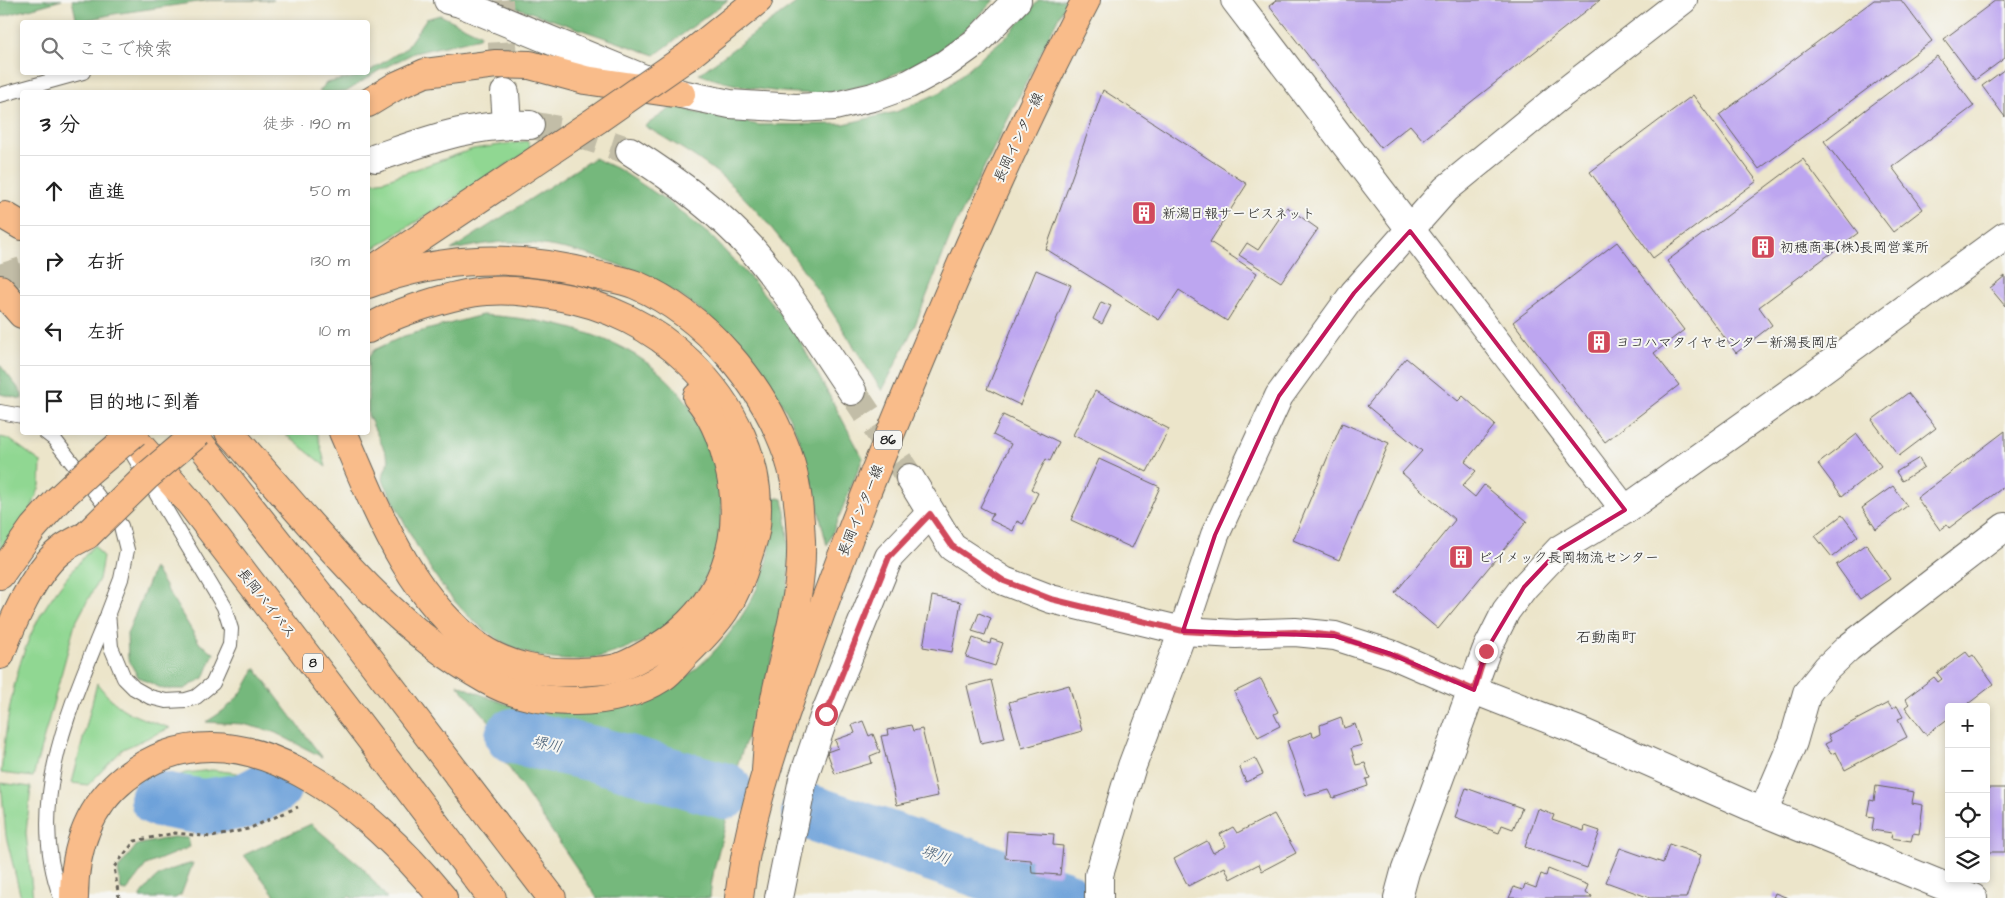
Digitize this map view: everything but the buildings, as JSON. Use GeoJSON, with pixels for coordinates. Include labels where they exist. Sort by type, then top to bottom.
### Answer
{"type":"FeatureCollection","features":[{"type":"Feature","properties":{"kind":"main road"},"geometry":{"type":"LineString","coordinates":[[370,272],[687,57],[758,0]]}},
{"type":"Feature","properties":{"kind":"main road","name":"長岡インター線"},"geometry":{"type":"LineString","coordinates":[[740,898],[743,860],[766,771],[833,576],[987,204],[1052,66],[1086,0]]}},
{"type":"Feature","properties":{"kind":"main road"},"geometry":{"type":"LineString","coordinates":[[370,102],[396,86],[425,73],[496,64],[530,65],[585,80],[681,94]]}},
{"type":"Feature","properties":{"kind":"main road"},"geometry":{"type":"LineString","coordinates":[[370,283],[431,264],[525,260],[561,265],[635,285],[679,310],[721,347],[750,382],[769,415],[788,455],[797,498],[801,541],[799,585],[771,720],[766,771]]}},
{"type":"Feature","properties":{"kind":"main road"},"geometry":{"type":"LineString","coordinates":[[0,289],[20,312]]}},
{"type":"Feature","properties":{"kind":"main road"},"geometry":{"type":"LineString","coordinates":[[232,435],[363,582],[401,619],[430,642],[490,682],[529,696],[569,702],[630,692],[663,677],[711,629],[728,608],[741,583],[756,527],[757,495],[751,459],[736,423],[699,372],[674,347],[649,330],[582,300],[518,291],[487,291],[435,304],[377,323],[370,328]]}},
{"type":"Feature","properties":{"kind":"main road"},"geometry":{"type":"LineString","coordinates":[[344,435],[379,515],[419,584],[435,606],[456,627],[480,647],[508,662],[562,673],[618,668],[665,643],[689,624],[708,602],[729,556],[735,525],[735,500],[731,472],[721,437],[708,410],[684,382],[630,339],[575,316],[507,305],[435,304]]}},
{"type":"Feature","properties":{"kind":"main road"},"geometry":{"type":"LineString","coordinates":[[0,575],[33,528],[58,500],[131,435]]}},
{"type":"Feature","properties":{"kind":"main road","name":"長岡バイパス"},"geometry":{"type":"LineString","coordinates":[[131,435],[196,510],[492,898]]}},
{"type":"Feature","properties":{"kind":"main road"},"geometry":{"type":"LineString","coordinates":[[192,435],[346,628],[552,898]]}},
{"type":"Feature","properties":{"kind":"main road"},"geometry":{"type":"LineString","coordinates":[[0,656],[23,602],[40,575],[59,551],[87,535],[146,476],[195,435]]}},
{"type":"Feature","properties":{"kind":"main road"},"geometry":{"type":"LineString","coordinates":[[74,898],[74,874],[80,842],[95,812],[114,786],[136,769],[161,756],[188,749],[215,747],[244,750],[269,758],[294,769],[330,791],[375,824],[443,898]]}},
{"type":"Feature","properties":{"kind":"street"},"geometry":{"type":"LineString","coordinates":[[448,0],[460,3],[681,94],[730,104],[796,108],[835,106],[874,97],[909,84],[944,65],[976,42],[1017,0]]}},
{"type":"Feature","properties":{"kind":"street"},"geometry":{"type":"LineString","coordinates":[[1235,0],[1624,510]]}},
{"type":"Feature","properties":{"kind":"street"},"geometry":{"type":"LineString","coordinates":[[1099,898],[1099,875],[1120,801],[1183,631],[1215,535],[1279,396],[1354,293],[1446,189],[1562,94],[1683,0]]}},
{"type":"Feature","properties":{"kind":"street"},"geometry":{"type":"LineString","coordinates":[[376,158],[446,134],[519,125],[505,93]]}},
{"type":"Feature","properties":{"kind":"street"},"geometry":{"type":"LineString","coordinates":[[630,151],[658,168],[717,214],[750,248],[792,300],[852,391]]}},
{"type":"Feature","properties":{"kind":"street"},"geometry":{"type":"LineString","coordinates":[[1398,898],[1405,872],[1474,690],[1486,651],[1506,611],[1524,587],[1560,549],[1624,510],[1809,380],[2005,236]]}},
{"type":"Feature","properties":{"kind":"street"},"geometry":{"type":"LineString","coordinates":[[910,478],[930,514],[952,546],[1004,581],[1051,599],[1183,631],[1236,634],[1295,632],[1335,636],[1391,654],[1474,690],[1578,731],[1763,812],[1973,898]]}},
{"type":"Feature","properties":{"kind":"street"},"geometry":{"type":"LineString","coordinates":[[778,898],[803,778],[826,714],[889,557],[930,514]]}},
{"type":"Feature","properties":{"kind":"street"},"geometry":{"type":"LineString","coordinates":[[1763,812],[1793,742],[1808,693],[1827,668],[1848,648],[2005,527]]}},
{"type":"Feature","properties":{"kind":"lane"},"geometry":{"type":"LineString","coordinates":[[0,95],[72,75]]}},
{"type":"Feature","properties":{"kind":"lane"},"geometry":{"type":"LineString","coordinates":[[0,412],[20,416]]}},
{"type":"Feature","properties":{"kind":"lane"},"geometry":{"type":"LineString","coordinates":[[49,435],[121,526],[127,550],[121,579],[71,705],[56,759],[47,804],[47,848],[61,898]]}},
{"type":"Feature","properties":{"kind":"lane"},"geometry":{"type":"LineString","coordinates":[[108,613],[111,647],[124,678],[134,688],[150,697],[166,701],[186,700],[196,697],[213,683],[230,645],[231,629],[224,607],[122,435]]}},
{"type":"Feature","properties":{"kind":"path"},"geometry":{"type":"LineString","coordinates":[[119,898],[114,867],[134,841],[175,833],[212,837],[248,830],[330,791]]}},
{"type":"Feature","properties":{"kind":"highlighted area"},"geometry":{"type":"Polygon","coordinates":[[[1410,231],[1625,510],[1560,549],[1524,587],[1486,651],[1474,690],[1391,654],[1335,636],[1183,631],[1215,535],[1279,396],[1354,293],[1410,231]]]}},
{"type":"Feature","properties":{"kind":"green space"},"geometry":{"type":"Polygon","coordinates":[[[0,0],[62,0],[0,17],[0,0]]]}},
{"type":"Feature","properties":{"kind":"green space"},"geometry":{"type":"Polygon","coordinates":[[[72,0],[212,0],[114,14],[86,20],[77,20],[72,0]]]}},
{"type":"Feature","properties":{"kind":"green space"},"geometry":{"type":"Polygon","coordinates":[[[512,0],[728,0],[655,55],[512,6],[512,0]]]}},
{"type":"Feature","properties":{"kind":"green space"},"geometry":{"type":"Polygon","coordinates":[[[800,0],[994,0],[959,36],[935,54],[888,77],[851,89],[824,93],[787,92],[731,84],[699,74],[800,0]]]}},
{"type":"Feature","properties":{"kind":"green space"},"geometry":{"type":"Polygon","coordinates":[[[1039,0],[1067,0],[953,230],[915,325],[882,391],[811,281],[772,229],[750,204],[727,181],[708,166],[645,126],[677,104],[693,112],[759,125],[844,124],[896,112],[941,92],[1010,33],[1039,0]]]}},
{"type":"Feature","properties":{"kind":"green space"},"geometry":{"type":"Polygon","coordinates":[[[440,15],[480,34],[479,38],[414,53],[378,71],[349,90],[321,90],[326,83],[361,75],[370,75],[370,71],[406,48],[426,19],[440,15]]]}},
{"type":"Feature","properties":{"kind":"green space"},"geometry":{"type":"Polygon","coordinates":[[[527,141],[532,149],[370,251],[370,183],[385,180],[473,149],[527,141]]]}},
{"type":"Feature","properties":{"kind":"green space"},"geometry":{"type":"Polygon","coordinates":[[[594,158],[620,170],[666,200],[711,236],[755,283],[795,332],[863,458],[827,546],[806,461],[787,413],[766,377],[739,345],[708,316],[673,292],[636,272],[596,257],[555,247],[514,242],[491,243],[451,250],[594,158]]]}},
{"type":"Feature","properties":{"kind":"green space"},"geometry":{"type":"Polygon","coordinates":[[[482,315],[509,317],[562,326],[613,343],[637,356],[659,372],[678,391],[701,425],[709,445],[716,466],[722,508],[721,529],[710,569],[693,598],[673,623],[658,633],[616,652],[584,659],[555,659],[528,653],[501,641],[471,618],[454,601],[426,562],[382,478],[389,460],[370,419],[370,355],[374,350],[404,336],[482,315]]]}},
{"type":"Feature","properties":{"kind":"green space"},"geometry":{"type":"Polygon","coordinates":[[[0,365],[20,390],[20,399],[0,394],[0,365]]]}},
{"type":"Feature","properties":{"kind":"green space"},"geometry":{"type":"Polygon","coordinates":[[[286,435],[318,435],[326,467],[286,435]]]}},
{"type":"Feature","properties":{"kind":"green space"},"geometry":{"type":"Polygon","coordinates":[[[0,437],[9,439],[41,462],[40,486],[28,517],[0,556],[0,437]]]}},
{"type":"Feature","properties":{"kind":"green space"},"geometry":{"type":"Polygon","coordinates":[[[772,497],[783,499],[785,510],[789,556],[787,591],[783,616],[770,665],[730,786],[594,748],[515,730],[497,730],[457,684],[500,702],[533,707],[654,695],[677,683],[694,671],[724,640],[737,623],[758,587],[765,569],[772,533],[772,497]]]}},
{"type":"Feature","properties":{"kind":"green space"},"geometry":{"type":"Polygon","coordinates":[[[94,545],[103,557],[99,579],[75,624],[33,777],[1,773],[13,689],[33,629],[67,577],[94,545]]]}},
{"type":"Feature","properties":{"kind":"green space"},"geometry":{"type":"Polygon","coordinates":[[[154,568],[200,644],[214,653],[204,678],[184,689],[163,689],[138,677],[128,659],[127,634],[154,568]]]}},
{"type":"Feature","properties":{"kind":"green space"},"geometry":{"type":"Polygon","coordinates":[[[255,668],[322,757],[274,732],[243,724],[206,722],[223,711],[235,700],[246,686],[255,668]]]}},
{"type":"Feature","properties":{"kind":"green space"},"geometry":{"type":"Polygon","coordinates":[[[97,683],[113,701],[129,713],[170,728],[123,749],[88,785],[72,783],[97,683]]]}},
{"type":"Feature","properties":{"kind":"green space"},"geometry":{"type":"Polygon","coordinates":[[[512,741],[598,760],[730,797],[711,885],[710,898],[597,898],[501,756],[501,745],[512,741]]]}},
{"type":"Feature","properties":{"kind":"green space"},"geometry":{"type":"Polygon","coordinates":[[[212,770],[237,773],[265,781],[242,796],[203,802],[149,790],[185,773],[212,770]]]}},
{"type":"Feature","properties":{"kind":"green space"},"geometry":{"type":"Polygon","coordinates":[[[1,783],[31,787],[26,833],[33,898],[21,898],[6,836],[1,783]]]}},
{"type":"Feature","properties":{"kind":"green space"},"geometry":{"type":"Polygon","coordinates":[[[311,824],[362,867],[387,898],[351,898],[350,896],[346,898],[277,898],[244,855],[311,824]]]}},
{"type":"Feature","properties":{"kind":"green space"},"geometry":{"type":"Polygon","coordinates":[[[173,837],[188,838],[190,847],[146,865],[127,891],[121,890],[118,869],[137,845],[173,837]]]}},
{"type":"Feature","properties":{"kind":"green space"},"geometry":{"type":"Polygon","coordinates":[[[193,863],[181,895],[175,898],[140,898],[151,883],[162,874],[193,863]]]}},
{"type":"Feature","properties":{"kind":"waterway","name":"堺川"},"geometry":{"type":"LineString","coordinates":[[513,736],[599,755],[725,791]]}},
{"type":"Feature","properties":{"kind":"waterway","name":"堺川"},"geometry":{"type":"LineString","coordinates":[[158,799],[203,807],[245,801],[274,786]]}},
{"type":"Feature","properties":{"kind":"waterway","name":"堺川"},"geometry":{"type":"LineString","coordinates":[[809,812],[1063,898]]}},
{"type":"Feature","properties":{"kind":"tunnel"},"geometry":{"type":"LineString","coordinates":[[499,0],[505,89]]}},
{"type":"Feature","properties":{"kind":"tunnel"},"geometry":{"type":"LineString","coordinates":[[530,125],[575,133],[630,151]]}},
{"type":"Feature","properties":{"kind":"tunnel"},"geometry":{"type":"LineString","coordinates":[[0,278],[20,272]]}},
{"type":"Feature","properties":{"kind":"tunnel"},"geometry":{"type":"LineString","coordinates":[[852,391],[910,478]]}},
{"type":"Feature","properties":{"kind":"place","name":"新潟日報サービスネット"},"geometry":{"type":"Point","coordinates":[1144,213]}},
{"type":"Feature","properties":{"kind":"place","name":"初穂商事(株)長岡営業所"},"geometry":{"type":"Point","coordinates":[1763,247]}},
{"type":"Feature","properties":{"kind":"place","name":"ヨコハマタイヤセンター新潟長岡店"},"geometry":{"type":"Point","coordinates":[1599,342]}},
{"type":"Feature","properties":{"kind":"place","name":"ビイメック長岡物流センター"},"geometry":{"type":"Point","coordinates":[1461,557]}},
{"type":"Feature","properties":{"kind":"district","name":"石動南町"},"geometry":{"type":"Point","coordinates":[1606,637]}},
{"type":"Feature","properties":{"kind":"route"},"geometry":{"type":"LineString","coordinates":[[826,714],[889,557],[930,514],[952,546],[1004,581],[1051,599],[1183,631],[1236,634],[1295,632],[1335,636],[1391,654],[1474,690],[1486,651]]}}]}
